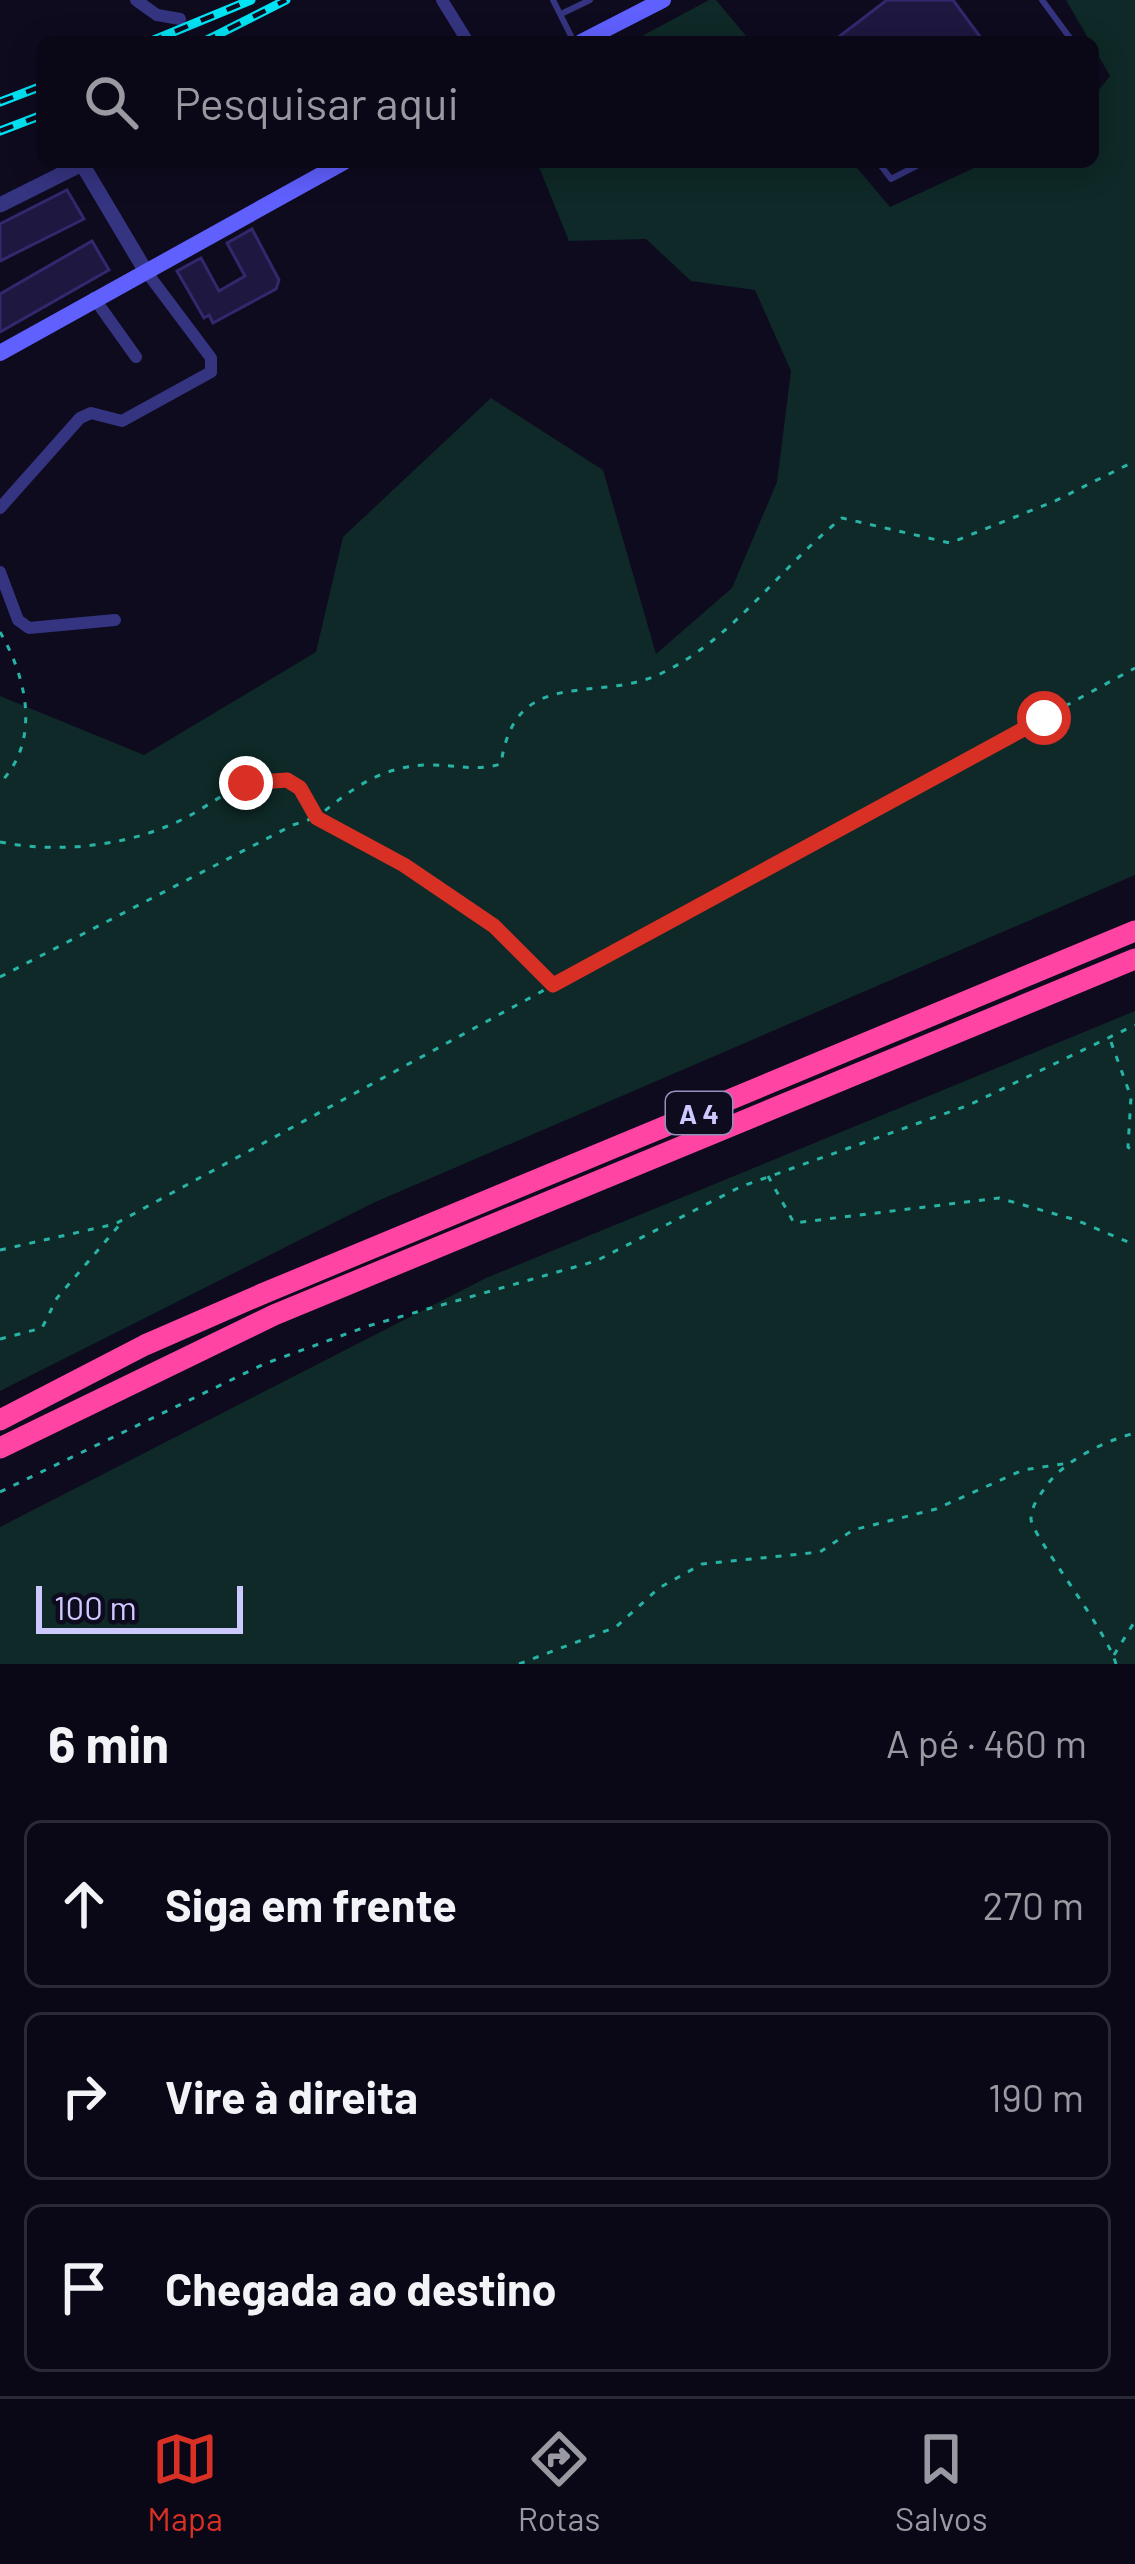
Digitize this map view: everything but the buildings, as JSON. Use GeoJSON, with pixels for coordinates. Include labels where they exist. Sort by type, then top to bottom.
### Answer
{"type":"FeatureCollection","features":[{"type":"Feature","properties":{"kind":"highway","name":"A 4"},"geometry":{"type":"LineString","coordinates":[[0,1420],[145,1345],[243,1302],[1135,931]]}},
{"type":"Feature","properties":{"kind":"highway","name":"A 4"},"geometry":{"type":"LineString","coordinates":[[0,1448],[274,1315],[1135,958]]}},
{"type":"Feature","properties":{"kind":"main road"},"geometry":{"type":"LineString","coordinates":[[589,36],[663,0]]}},
{"type":"Feature","properties":{"kind":"main road"},"geometry":{"type":"LineString","coordinates":[[0,353],[333,168]]}},
{"type":"Feature","properties":{"kind":"street"},"geometry":{"type":"LineString","coordinates":[[136,0],[157,15],[180,19]]}},
{"type":"Feature","properties":{"kind":"street"},"geometry":{"type":"LineString","coordinates":[[442,0],[464,36]]}},
{"type":"Feature","properties":{"kind":"street"},"geometry":{"type":"LineString","coordinates":[[0,205],[71,168]]}},
{"type":"Feature","properties":{"kind":"street"},"geometry":{"type":"LineString","coordinates":[[0,508],[80,418],[92,413],[122,421],[211,372],[211,358],[145,270],[84,168]]}},
{"type":"Feature","properties":{"kind":"street"},"geometry":{"type":"LineString","coordinates":[[94,298],[136,357]]}},
{"type":"Feature","properties":{"kind":"street"},"geometry":{"type":"LineString","coordinates":[[0,572],[19,620],[29,628],[116,620]]}},
{"type":"Feature","properties":{"kind":"lane"},"geometry":{"type":"LineString","coordinates":[[553,0],[573,36]]}},
{"type":"Feature","properties":{"kind":"lane"},"geometry":{"type":"LineString","coordinates":[[560,15],[590,0]]}},
{"type":"Feature","properties":{"kind":"lane"},"geometry":{"type":"LineString","coordinates":[[1042,0],[1069,36]]}},
{"type":"Feature","properties":{"kind":"lane"},"geometry":{"type":"LineString","coordinates":[[883,168],[891,179],[912,168]]}},
{"type":"Feature","properties":{"kind":"path"},"geometry":{"type":"LineString","coordinates":[[0,977],[292,825],[317,818],[368,776],[426,765],[476,771],[501,764],[505,736],[534,699],[576,688],[625,686],[679,663],[718,640],[799,553],[842,518],[950,543],[1055,501],[1135,461]]}},
{"type":"Feature","properties":{"kind":"path"},"geometry":{"type":"LineString","coordinates":[[0,632],[23,680],[25,732],[16,767],[0,783]]}},
{"type":"Feature","properties":{"kind":"path"},"geometry":{"type":"LineString","coordinates":[[0,1250],[126,1218],[1135,668]]}},
{"type":"Feature","properties":{"kind":"path"},"geometry":{"type":"LineString","coordinates":[[0,842],[67,846],[127,839],[184,819],[246,783],[272,778],[300,788],[317,818],[404,865],[494,926],[553,985]]}},
{"type":"Feature","properties":{"kind":"path"},"geometry":{"type":"LineString","coordinates":[[0,1492],[264,1364],[368,1326],[553,1277],[768,1176],[969,1106],[1135,1025]]}},
{"type":"Feature","properties":{"kind":"path"},"geometry":{"type":"LineString","coordinates":[[1110,1039],[1132,1097],[1128,1147],[1135,1153]]}},
{"type":"Feature","properties":{"kind":"path"},"geometry":{"type":"LineString","coordinates":[[768,1176],[794,1223],[999,1198],[1076,1220],[1135,1245]]}},
{"type":"Feature","properties":{"kind":"path"},"geometry":{"type":"LineString","coordinates":[[0,1339],[42,1328],[82,1265],[126,1218]]}},
{"type":"Feature","properties":{"kind":"path"},"geometry":{"type":"LineString","coordinates":[[519,1664],[616,1627],[659,1588],[702,1564],[820,1552],[853,1529],[936,1509],[1023,1470],[1069,1463],[1135,1433]]}},
{"type":"Feature","properties":{"kind":"path"},"geometry":{"type":"LineString","coordinates":[[1069,1463],[1036,1501],[1031,1520],[1116,1664]]}},
{"type":"Feature","properties":{"kind":"path"},"geometry":{"type":"LineString","coordinates":[[1114,1656],[1135,1621]]}},
{"type":"Feature","properties":{"kind":"green space"},"geometry":{"type":"Polygon","coordinates":[[[716,0],[746,36],[642,36],[716,0]]]}},
{"type":"Feature","properties":{"kind":"green space"},"geometry":{"type":"Polygon","coordinates":[[[1066,0],[1135,0],[1135,875],[373,1203],[0,1391],[0,696],[144,755],[316,652],[343,537],[491,398],[603,470],[656,654],[732,588],[777,482],[791,371],[755,290],[691,281],[646,239],[569,241],[539,168],[857,168],[890,207],[974,168],[1099,168],[1099,90],[1110,76],[1099,57],[1099,36],[1087,36],[1066,0]]]}},
{"type":"Feature","properties":{"kind":"green space"},"geometry":{"type":"Polygon","coordinates":[[[1135,1011],[1135,1664],[0,1664],[0,1527],[486,1278],[1135,1011]]]}},
{"type":"Feature","properties":{"kind":"railway"},"geometry":{"type":"LineString","coordinates":[[164,36],[251,0]]}},
{"type":"Feature","properties":{"kind":"railway"},"geometry":{"type":"LineString","coordinates":[[215,36],[286,0]]}},
{"type":"Feature","properties":{"kind":"railway"},"geometry":{"type":"LineString","coordinates":[[0,102],[36,88]]}},
{"type":"Feature","properties":{"kind":"railway"},"geometry":{"type":"LineString","coordinates":[[0,131],[36,117]]}},
{"type":"Feature","properties":{"kind":"route"},"geometry":{"type":"LineString","coordinates":[[246,783],[272,778],[300,788],[317,818],[404,865],[494,926],[553,985],[1044,718]]}}]}
